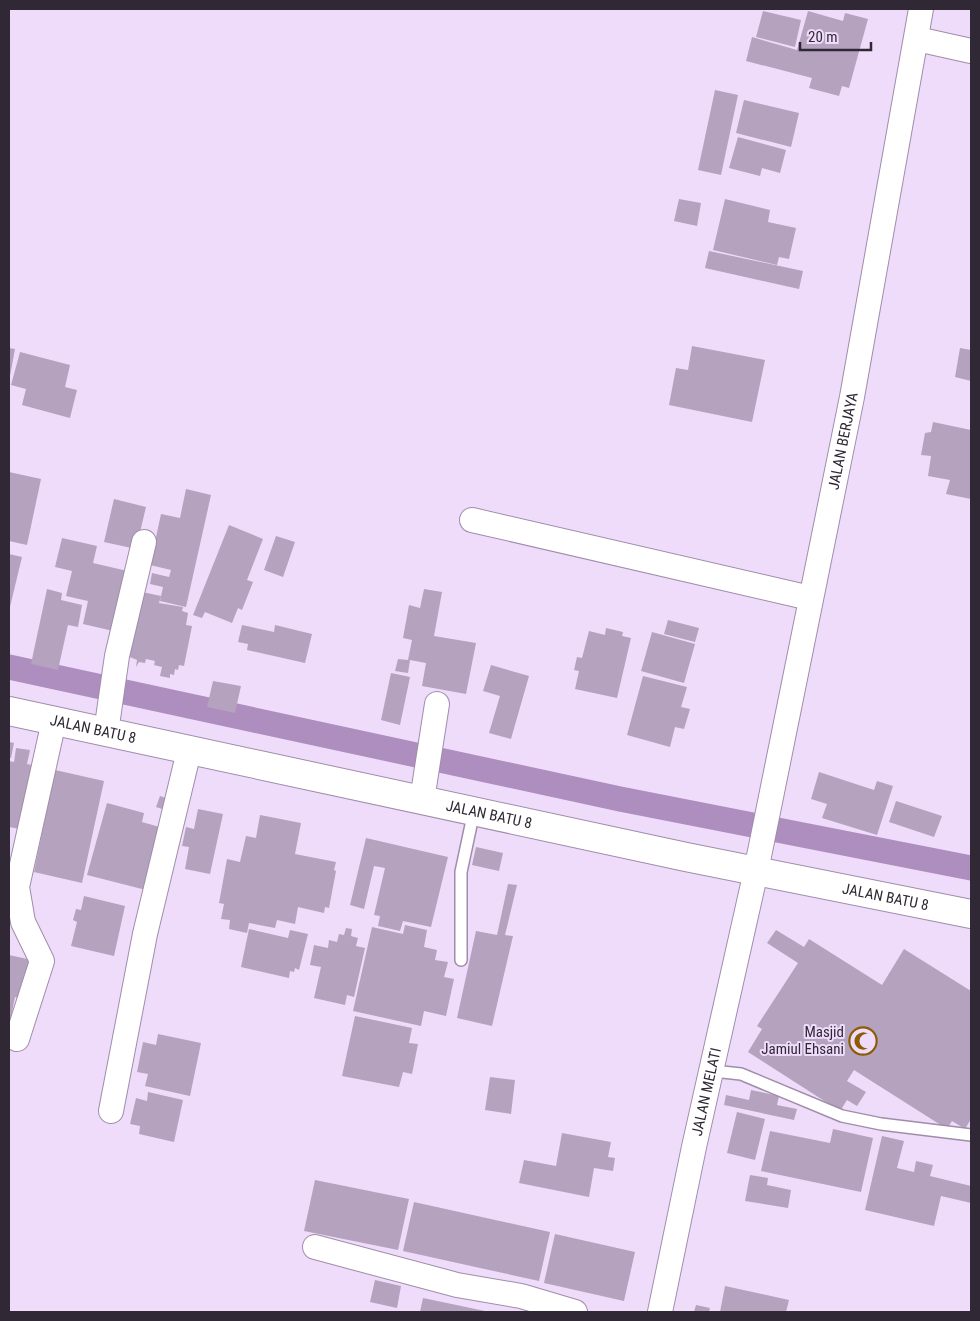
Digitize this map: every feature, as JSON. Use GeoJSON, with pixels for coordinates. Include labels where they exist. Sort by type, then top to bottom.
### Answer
{"type":"FeatureCollection","features":[{"type":"Feature","properties":{"kind":"street","name":"JALAN BERJAYA"},"geometry":{"type":"LineString","coordinates":[[756,871],[760,841],[852,397],[921,9]]}},
{"type":"Feature","properties":{"kind":"street"},"geometry":{"type":"LineString","coordinates":[[917,38],[971,50]]}},
{"type":"Feature","properties":{"kind":"street"},"geometry":{"type":"LineString","coordinates":[[472,520],[810,598]]}},
{"type":"Feature","properties":{"kind":"street"},"geometry":{"type":"LineString","coordinates":[[109,721],[117,656],[144,542]]}},
{"type":"Feature","properties":{"kind":"street","name":"JALAN BATU 8"},"geometry":{"type":"LineString","coordinates":[[9,711],[54,721],[109,721],[189,751],[756,871],[971,914]]}},
{"type":"Feature","properties":{"kind":"street"},"geometry":{"type":"LineString","coordinates":[[422,800],[436,712]]}},
{"type":"Feature","properties":{"kind":"street"},"geometry":{"type":"LineString","coordinates":[[17,1039],[42,961],[23,922],[17,887],[54,721]]}},
{"type":"Feature","properties":{"kind":"street"},"geometry":{"type":"LineString","coordinates":[[111,1111],[145,934],[189,751]]}},
{"type":"Feature","properties":{"kind":"street","name":"JALAN MELATI"},"geometry":{"type":"LineString","coordinates":[[660,1312],[694,1147],[756,871]]}},
{"type":"Feature","properties":{"kind":"street"},"geometry":{"type":"LineString","coordinates":[[315,1247],[457,1285],[521,1296],[576,1312]]}},
{"type":"Feature","properties":{"kind":"lane"},"geometry":{"type":"LineString","coordinates":[[461,960],[461,872],[474,811]]}},
{"type":"Feature","properties":{"kind":"lane"},"geometry":{"type":"LineString","coordinates":[[712,1071],[741,1074],[842,1116],[881,1124],[971,1135]]}},
{"type":"Feature","properties":{"kind":"building"},"geometry":{"type":"Polygon","coordinates":[[[763,11],[801,20],[795,47],[756,37],[763,11]]]}},
{"type":"Feature","properties":{"kind":"building"},"geometry":{"type":"Polygon","coordinates":[[[808,11],[843,21],[845,13],[868,19],[849,88],[842,86],[839,96],[809,88],[812,78],[746,61],[752,37],[797,50],[808,11]]]}},
{"type":"Feature","properties":{"kind":"building"},"geometry":{"type":"Polygon","coordinates":[[[715,90],[738,95],[721,175],[698,170],[715,90]]]}},
{"type":"Feature","properties":{"kind":"building"},"geometry":{"type":"Polygon","coordinates":[[[744,100],[799,113],[791,147],[736,133],[744,100]]]}},
{"type":"Feature","properties":{"kind":"building"},"geometry":{"type":"Polygon","coordinates":[[[738,137],[786,150],[780,173],[762,168],[760,176],[729,168],[738,137]]]}},
{"type":"Feature","properties":{"kind":"building"},"geometry":{"type":"Polygon","coordinates":[[[679,199],[701,203],[697,226],[674,221],[679,199]]]}},
{"type":"Feature","properties":{"kind":"building"},"geometry":{"type":"Polygon","coordinates":[[[725,199],[770,210],[768,222],[796,228],[789,259],[779,257],[777,265],[713,250],[725,199]]]}},
{"type":"Feature","properties":{"kind":"building"},"geometry":{"type":"Polygon","coordinates":[[[709,251],[803,271],[799,289],[705,268],[709,251]]]}},
{"type":"Feature","properties":{"kind":"building"},"geometry":{"type":"Polygon","coordinates":[[[692,346],[765,360],[752,422],[669,405],[676,368],[688,370],[692,346]]]}},
{"type":"Feature","properties":{"kind":"building"},"geometry":{"type":"Polygon","coordinates":[[[9,348],[15,349],[10,376],[9,376],[9,348]]]}},
{"type":"Feature","properties":{"kind":"building"},"geometry":{"type":"Polygon","coordinates":[[[960,348],[971,350],[971,381],[955,377],[960,348]]]}},
{"type":"Feature","properties":{"kind":"building"},"geometry":{"type":"Polygon","coordinates":[[[20,352],[70,365],[65,387],[77,390],[70,418],[22,405],[26,389],[11,385],[20,352]]]}},
{"type":"Feature","properties":{"kind":"building"},"geometry":{"type":"Polygon","coordinates":[[[933,422],[971,430],[971,499],[946,494],[950,480],[928,476],[931,456],[921,455],[925,433],[931,432],[933,422]]]}},
{"type":"Feature","properties":{"kind":"building"},"geometry":{"type":"Polygon","coordinates":[[[9,472],[41,479],[27,545],[9,541],[9,472]]]}},
{"type":"Feature","properties":{"kind":"building"},"geometry":{"type":"Polygon","coordinates":[[[186,489],[211,495],[186,607],[160,601],[163,587],[150,584],[152,573],[169,577],[171,570],[150,565],[161,514],[180,518],[186,489]]]}},
{"type":"Feature","properties":{"kind":"building"},"geometry":{"type":"Polygon","coordinates":[[[114,499],[146,507],[136,549],[104,542],[114,499]]]}},
{"type":"Feature","properties":{"kind":"building"},"geometry":{"type":"Polygon","coordinates":[[[229,525],[263,539],[247,580],[253,582],[242,610],[238,608],[232,623],[205,612],[202,618],[193,615],[229,525]]]}},
{"type":"Feature","properties":{"kind":"building"},"geometry":{"type":"Polygon","coordinates":[[[276,536],[295,542],[283,577],[264,570],[276,536]]]}},
{"type":"Feature","properties":{"kind":"building"},"geometry":{"type":"Polygon","coordinates":[[[62,538],[97,546],[93,563],[136,573],[122,633],[83,624],[88,601],[66,596],[72,571],[55,567],[62,538]]]}},
{"type":"Feature","properties":{"kind":"building"},"geometry":{"type":"Polygon","coordinates":[[[9,554],[22,557],[9,611],[9,554]]]}},
{"type":"Feature","properties":{"kind":"building"},"geometry":{"type":"Polygon","coordinates":[[[47,589],[62,593],[61,600],[82,605],[78,627],[68,625],[58,670],[31,664],[47,589]]]}},
{"type":"Feature","properties":{"kind":"building"},"geometry":{"type":"Polygon","coordinates":[[[424,589],[442,592],[434,636],[476,643],[466,694],[422,686],[426,663],[410,660],[408,673],[395,671],[398,659],[408,660],[412,640],[403,638],[409,605],[420,608],[424,589]]]}},
{"type":"Feature","properties":{"kind":"building"},"geometry":{"type":"Polygon","coordinates":[[[142,592],[161,596],[159,603],[183,607],[182,611],[188,613],[186,625],[192,626],[184,666],[179,665],[178,670],[175,669],[174,675],[170,674],[170,678],[160,676],[162,667],[154,665],[155,661],[146,659],[145,663],[139,662],[136,667],[137,660],[125,655],[142,592]]]}},
{"type":"Feature","properties":{"kind":"building"},"geometry":{"type":"Polygon","coordinates":[[[668,620],[699,628],[695,642],[664,634],[668,620]]]}},
{"type":"Feature","properties":{"kind":"building"},"geometry":{"type":"Polygon","coordinates":[[[242,625],[274,632],[275,625],[312,634],[305,663],[247,650],[248,644],[238,642],[242,625]]]}},
{"type":"Feature","properties":{"kind":"building"},"geometry":{"type":"Polygon","coordinates":[[[606,628],[623,632],[622,636],[631,638],[617,698],[575,689],[579,671],[574,670],[577,657],[582,658],[589,631],[605,635],[606,628]]]}},
{"type":"Feature","properties":{"kind":"building"},"geometry":{"type":"Polygon","coordinates":[[[652,632],[695,644],[684,683],[641,671],[652,632]]]}},
{"type":"Feature","properties":{"kind":"building"},"geometry":{"type":"Polygon","coordinates":[[[491,665],[529,676],[511,739],[489,733],[500,696],[483,691],[491,665]]]}},
{"type":"Feature","properties":{"kind":"building"},"geometry":{"type":"Polygon","coordinates":[[[391,673],[410,677],[400,725],[381,720],[391,673]]]}},
{"type":"Feature","properties":{"kind":"building"},"geometry":{"type":"Polygon","coordinates":[[[643,676],[687,687],[681,707],[690,709],[684,729],[675,727],[670,747],[627,735],[643,676]]]}},
{"type":"Feature","properties":{"kind":"building"},"geometry":{"type":"Polygon","coordinates":[[[213,681],[241,686],[235,713],[207,707],[213,681]]]}},
{"type":"Feature","properties":{"kind":"building"},"geometry":{"type":"Polygon","coordinates":[[[9,742],[14,743],[11,758],[9,757],[9,742]]]}},
{"type":"Feature","properties":{"kind":"building"},"geometry":{"type":"Polygon","coordinates":[[[16,748],[30,750],[27,764],[37,766],[26,830],[9,827],[9,761],[14,762],[16,748]]]}},
{"type":"Feature","properties":{"kind":"building"},"geometry":{"type":"Polygon","coordinates":[[[55,770],[104,781],[82,883],[34,872],[55,770]]]}},
{"type":"Feature","properties":{"kind":"building"},"geometry":{"type":"Polygon","coordinates":[[[819,772],[874,790],[877,781],[893,786],[877,835],[822,818],[827,804],[811,799],[819,772]]]}},
{"type":"Feature","properties":{"kind":"building"},"geometry":{"type":"Polygon","coordinates":[[[160,796],[172,800],[168,811],[156,807],[160,796]]]}},
{"type":"Feature","properties":{"kind":"building"},"geometry":{"type":"Polygon","coordinates":[[[896,801],[942,816],[934,837],[889,822],[896,801]]]}},
{"type":"Feature","properties":{"kind":"building"},"geometry":{"type":"Polygon","coordinates":[[[107,803],[144,813],[142,822],[163,828],[146,890],[87,875],[107,803]]]}},
{"type":"Feature","properties":{"kind":"building"},"geometry":{"type":"Polygon","coordinates":[[[198,809],[223,814],[210,874],[185,869],[189,847],[182,846],[186,827],[194,829],[198,809]]]}},
{"type":"Feature","properties":{"kind":"building"},"geometry":{"type":"Polygon","coordinates":[[[260,815],[301,823],[295,854],[336,862],[334,870],[336,871],[329,908],[325,907],[324,913],[298,907],[295,924],[277,920],[275,928],[249,923],[247,933],[229,929],[230,920],[221,919],[224,904],[219,903],[227,859],[240,862],[246,836],[256,838],[260,815]]]}},
{"type":"Feature","properties":{"kind":"building"},"geometry":{"type":"Polygon","coordinates":[[[366,838],[448,857],[431,927],[403,921],[400,931],[378,926],[380,916],[374,915],[385,868],[374,866],[364,909],[350,905],[366,838]]]}},
{"type":"Feature","properties":{"kind":"building"},"geometry":{"type":"Polygon","coordinates":[[[476,847],[503,853],[499,871],[472,865],[476,847]]]}},
{"type":"Feature","properties":{"kind":"building"},"geometry":{"type":"Polygon","coordinates":[[[508,884],[517,885],[505,935],[513,936],[492,1026],[457,1018],[476,931],[497,935],[508,884]]]}},
{"type":"Feature","properties":{"kind":"building"},"geometry":{"type":"Polygon","coordinates":[[[84,896],[125,906],[114,956],[71,946],[77,922],[73,920],[76,909],[81,910],[84,896]]]}},
{"type":"Feature","properties":{"kind":"building"},"geometry":{"type":"Polygon","coordinates":[[[405,925],[427,930],[424,947],[437,950],[435,960],[448,962],[444,977],[454,979],[446,1016],[424,1011],[421,1026],[353,1011],[372,927],[403,934],[405,925]]]}},
{"type":"Feature","properties":{"kind":"building"},"geometry":{"type":"Polygon","coordinates":[[[346,928],[352,929],[351,936],[358,938],[356,946],[365,948],[354,997],[347,995],[345,1005],[314,998],[321,967],[310,965],[314,945],[328,948],[329,940],[337,942],[339,934],[344,935],[346,928]]]}},
{"type":"Feature","properties":{"kind":"building"},"geometry":{"type":"Polygon","coordinates":[[[249,929],[288,938],[290,930],[308,934],[299,970],[295,968],[294,972],[290,971],[289,978],[241,967],[249,929]]]}},
{"type":"Feature","properties":{"kind":"building","name":"Masjid Jamiul Ehsani"},"geometry":{"type":"Polygon","coordinates":[[[776,930],[804,947],[809,939],[882,985],[904,949],[971,991],[971,1119],[965,1129],[952,1121],[947,1129],[854,1070],[847,1081],[866,1092],[857,1106],[847,1100],[840,1111],[748,1052],[762,1029],[757,1026],[798,963],[767,943],[776,930]]]}},
{"type":"Feature","properties":{"kind":"building"},"geometry":{"type":"Polygon","coordinates":[[[9,955],[32,960],[24,999],[15,997],[10,1022],[9,955]]]}},
{"type":"Feature","properties":{"kind":"building"},"geometry":{"type":"Polygon","coordinates":[[[355,1016],[412,1028],[409,1043],[418,1044],[412,1074],[403,1072],[399,1087],[342,1076],[355,1016]]]}},
{"type":"Feature","properties":{"kind":"building"},"geometry":{"type":"Polygon","coordinates":[[[158,1034],[201,1043],[190,1096],[145,1086],[148,1074],[137,1072],[143,1042],[156,1045],[158,1034]]]}},
{"type":"Feature","properties":{"kind":"building"},"geometry":{"type":"Polygon","coordinates":[[[490,1077],[515,1080],[511,1114],[485,1110],[490,1077]]]}},
{"type":"Feature","properties":{"kind":"building"},"geometry":{"type":"Polygon","coordinates":[[[751,1090],[779,1096],[777,1105],[797,1109],[794,1120],[724,1105],[726,1095],[749,1100],[751,1090]]]}},
{"type":"Feature","properties":{"kind":"building"},"geometry":{"type":"Polygon","coordinates":[[[148,1092],[183,1100],[174,1142],[139,1134],[140,1126],[130,1124],[136,1098],[147,1101],[148,1092]]]}},
{"type":"Feature","properties":{"kind":"building"},"geometry":{"type":"Polygon","coordinates":[[[737,1112],[765,1119],[755,1160],[727,1153],[737,1112]]]}},
{"type":"Feature","properties":{"kind":"building"},"geometry":{"type":"Polygon","coordinates":[[[833,1129],[873,1138],[861,1192],[761,1171],[770,1131],[830,1143],[833,1129]]]}},
{"type":"Feature","properties":{"kind":"building"},"geometry":{"type":"Polygon","coordinates":[[[562,1133],[611,1142],[608,1157],[615,1158],[613,1171],[594,1168],[589,1197],[519,1183],[524,1160],[556,1166],[562,1133]]]}},
{"type":"Feature","properties":{"kind":"building"},"geometry":{"type":"Polygon","coordinates":[[[882,1136],[904,1141],[897,1168],[914,1172],[916,1161],[933,1165],[930,1176],[971,1186],[971,1203],[941,1196],[934,1226],[865,1210],[882,1136]]]}},
{"type":"Feature","properties":{"kind":"building"},"geometry":{"type":"Polygon","coordinates":[[[750,1175],[768,1178],[767,1185],[791,1190],[788,1208],[745,1201],[750,1175]]]}},
{"type":"Feature","properties":{"kind":"building"},"geometry":{"type":"Polygon","coordinates":[[[315,1180],[409,1199],[398,1250],[304,1231],[315,1180]]]}},
{"type":"Feature","properties":{"kind":"building"},"geometry":{"type":"Polygon","coordinates":[[[414,1202],[550,1232],[539,1281],[403,1251],[414,1202]]]}},
{"type":"Feature","properties":{"kind":"building"},"geometry":{"type":"Polygon","coordinates":[[[555,1234],[635,1252],[624,1301],[544,1283],[555,1234]]]}},
{"type":"Feature","properties":{"kind":"building"},"geometry":{"type":"Polygon","coordinates":[[[375,1280],[401,1286],[397,1308],[370,1302],[375,1280]]]}},
{"type":"Feature","properties":{"kind":"building"},"geometry":{"type":"Polygon","coordinates":[[[725,1286],[789,1300],[786,1312],[720,1312],[725,1286]]]}},
{"type":"Feature","properties":{"kind":"building"},"geometry":{"type":"Polygon","coordinates":[[[423,1298],[485,1311],[485,1312],[420,1312],[423,1298]]]}},
{"type":"Feature","properties":{"kind":"building"},"geometry":{"type":"Polygon","coordinates":[[[696,1305],[710,1308],[709,1312],[694,1312],[696,1305]]]}},
{"type":"Feature","properties":{"kind":"waterway"},"geometry":{"type":"LineString","coordinates":[[9,667],[620,799],[971,868]]}},
{"type":"Feature","properties":{"kind":"place","name":"Masjid Jamiul Ehsani"},"geometry":{"type":"Point","coordinates":[863,1041]}}]}
